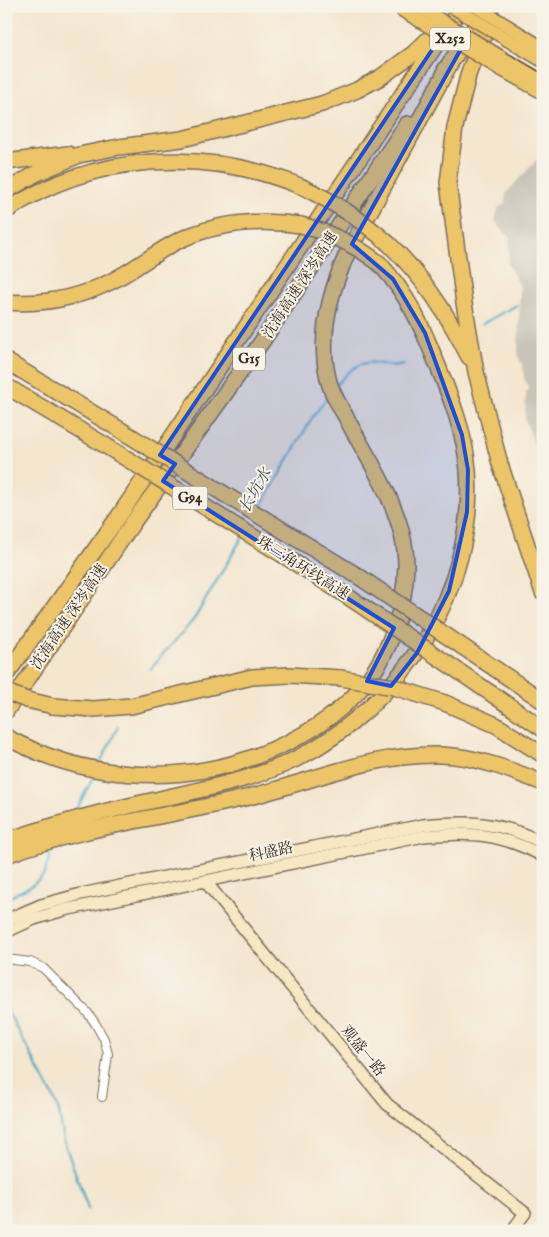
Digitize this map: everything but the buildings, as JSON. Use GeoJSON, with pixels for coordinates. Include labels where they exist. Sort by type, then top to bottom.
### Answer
{"type":"FeatureCollection","features":[{"type":"Feature","properties":{"kind":"highway"},"geometry":{"type":"LineString","coordinates":[[6,162],[182,138],[322,104],[357,90],[381,77],[414,52],[444,25],[460,6]]}},
{"type":"Feature","properties":{"kind":"highway","name":"沈海高速 深岑高速"},"geometry":{"type":"LineString","coordinates":[[6,676],[119,516],[460,6]]}},
{"type":"Feature","properties":{"kind":"highway","name":"沈海高速 深岑高速"},"geometry":{"type":"LineString","coordinates":[[6,711],[132,524],[263,340],[383,159],[490,6]]}},
{"type":"Feature","properties":{"kind":"highway"},"geometry":{"type":"LineString","coordinates":[[497,6],[469,72],[455,127],[448,183],[464,303],[476,372],[500,464],[543,593]]}},
{"type":"Feature","properties":{"kind":"highway"},"geometry":{"type":"LineString","coordinates":[[6,737],[50,757],[108,772],[166,775],[202,771],[236,763],[270,751],[330,718],[364,685],[377,667],[389,643],[398,616],[403,592],[406,565],[403,539],[390,499],[336,399],[328,379],[325,357],[325,330],[336,278],[363,222],[451,62]]}},
{"type":"Feature","properties":{"kind":"highway"},"geometry":{"type":"LineString","coordinates":[[6,191],[37,173],[79,155],[119,147]]}},
{"type":"Feature","properties":{"kind":"highway"},"geometry":{"type":"LineString","coordinates":[[6,211],[53,185],[83,175],[122,166],[162,161],[190,161],[235,166],[278,177],[344,209],[389,244],[412,268],[442,306],[476,372]]}},
{"type":"Feature","properties":{"kind":"highway"},"geometry":{"type":"LineString","coordinates":[[6,302],[39,302],[90,291],[109,283],[182,240],[212,228],[248,221],[276,221],[300,225],[335,236],[351,244],[380,264],[401,288],[425,333],[449,393],[466,454],[468,488],[464,536],[458,562],[449,591],[434,623],[417,653],[403,672],[374,705],[342,732],[294,760],[262,774],[223,785],[82,817],[6,841]]}},
{"type":"Feature","properties":{"kind":"highway","name":"珠三角环线高速"},"geometry":{"type":"LineString","coordinates":[[6,361],[361,578],[543,701]]}},
{"type":"Feature","properties":{"kind":"highway","name":"珠三角环线高速"},"geometry":{"type":"LineString","coordinates":[[6,386],[278,552],[350,598],[543,729]]}},
{"type":"Feature","properties":{"kind":"highway"},"geometry":{"type":"LineString","coordinates":[[6,692],[27,700],[53,706],[93,709],[131,706],[252,677],[288,675],[341,678],[394,687],[445,702],[496,725],[543,755]]}},
{"type":"Feature","properties":{"kind":"highway"},"geometry":{"type":"LineString","coordinates":[[6,856],[74,834],[249,797],[335,770],[384,760],[430,755],[457,757],[494,766],[543,783]]}},
{"type":"Feature","properties":{"kind":"main road","name":"X252"},"geometry":{"type":"LineString","coordinates":[[418,6],[543,93]]}},
{"type":"Feature","properties":{"kind":"main road","name":"X252"},"geometry":{"type":"LineString","coordinates":[[451,6],[519,40],[543,48]]}},
{"type":"Feature","properties":{"kind":"main road","name":"X252"},"geometry":{"type":"LineString","coordinates":[[475,6],[543,61]]}},
{"type":"Feature","properties":{"kind":"main road","name":"X252"},"geometry":{"type":"LineString","coordinates":[[397,8],[503,64],[543,81]]}},
{"type":"Feature","properties":{"kind":"street","name":"科盛路"},"geometry":{"type":"LineString","coordinates":[[6,920],[41,904],[81,894],[423,825],[466,822],[490,824],[511,829],[543,843]]}},
{"type":"Feature","properties":{"kind":"street","name":"科盛路"},"geometry":{"type":"LineString","coordinates":[[6,932],[34,919],[64,910],[424,836],[488,835],[507,840],[543,856]]}},
{"type":"Feature","properties":{"kind":"street","name":"观盛一路"},"geometry":{"type":"LineString","coordinates":[[205,881],[387,1104],[525,1213],[512,1231]]}},
{"type":"Feature","properties":{"kind":"street"},"geometry":{"type":"LineString","coordinates":[[6,959],[30,962],[43,968],[87,1012],[95,1023],[104,1038],[108,1054],[102,1097]]}},
{"type":"Feature","properties":{"kind":"highlighted area"},"geometry":{"type":"Polygon","coordinates":[[[442,35],[462,47],[352,244],[393,279],[425,333],[462,435],[468,470],[467,512],[449,591],[417,653],[391,686],[367,681],[394,628],[163,481],[175,464],[160,455],[442,35]]]}},
{"type":"Feature","properties":{"kind":"shaded area"},"geometry":{"type":"Polygon","coordinates":[[[543,153],[543,467],[525,420],[526,393],[529,389],[524,378],[523,366],[518,356],[520,286],[508,264],[510,237],[495,222],[498,208],[505,204],[506,193],[543,153]]]}},
{"type":"Feature","properties":{"kind":"waterway","name":"长坑水"},"geometry":{"type":"LineString","coordinates":[[482,324],[517,305]]}},
{"type":"Feature","properties":{"kind":"waterway","name":"长坑水"},"geometry":{"type":"LineString","coordinates":[[335,387],[352,369],[363,364],[376,363],[393,366],[404,364]]}},
{"type":"Feature","properties":{"kind":"waterway","name":"长坑水"},"geometry":{"type":"LineString","coordinates":[[259,510],[312,418],[329,395]]}},
{"type":"Feature","properties":{"kind":"waterway","name":"长坑水"},"geometry":{"type":"LineString","coordinates":[[151,669],[196,616],[243,536]]}},
{"type":"Feature","properties":{"kind":"waterway","name":"长坑水"},"geometry":{"type":"LineString","coordinates":[[99,765],[118,727]]}},
{"type":"Feature","properties":{"kind":"waterway","name":"长坑水"},"geometry":{"type":"LineString","coordinates":[[74,814],[95,774]]}},
{"type":"Feature","properties":{"kind":"waterway","name":"长坑水"},"geometry":{"type":"LineString","coordinates":[[6,899],[31,886],[44,875],[53,846]]}},
{"type":"Feature","properties":{"kind":"waterway"},"geometry":{"type":"LineString","coordinates":[[6,1008],[54,1098],[59,1112],[64,1141],[88,1209]]}},
{"type":"Feature","properties":{"kind":"tram line"},"geometry":{"type":"LineString","coordinates":[[430,6],[543,74]]}}]}
